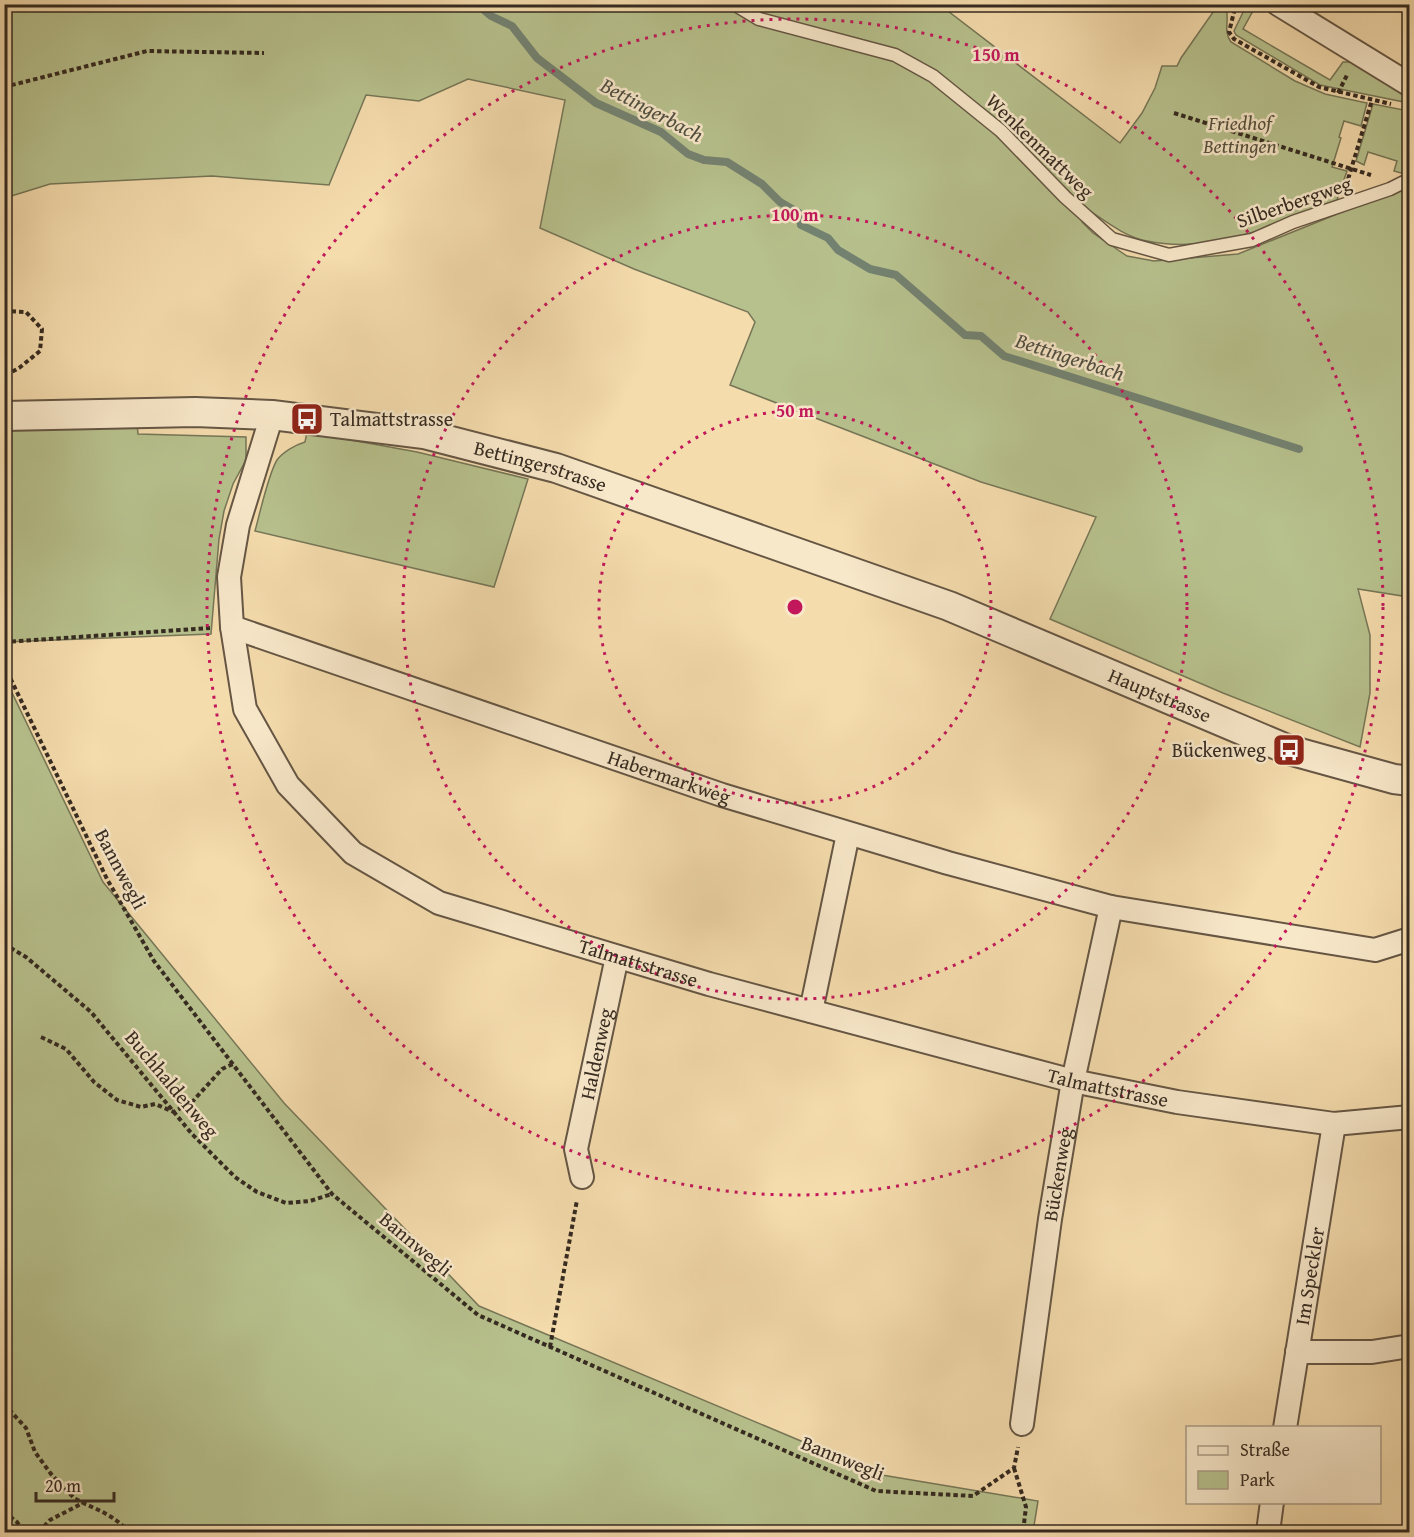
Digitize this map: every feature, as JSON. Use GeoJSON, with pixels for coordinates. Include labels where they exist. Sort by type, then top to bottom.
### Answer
{"type":"FeatureCollection","features":[{"type":"Feature","properties":{"kind":"street"},"geometry":{"type":"LineString","coordinates":[[1278,4],[1410,85]]}},
{"type":"Feature","properties":{"kind":"street","name":"Bettingerstrasse"},"geometry":{"type":"LineString","coordinates":[[4,416],[195,412],[272,415],[424,434],[556,468],[949,606]]}},
{"type":"Feature","properties":{"kind":"street","name":"Talmattstrasse"},"geometry":{"type":"LineString","coordinates":[[272,415],[238,525],[229,576],[232,627],[245,709],[288,785],[353,854],[439,903],[616,957],[1073,1081],[1177,1102],[1334,1124],[1410,1117]]}},
{"type":"Feature","properties":{"kind":"street","name":"Hauptstrasse"},"geometry":{"type":"LineString","coordinates":[[949,606],[1288,750],[1394,779],[1410,781]]}},
{"type":"Feature","properties":{"kind":"street","name":"Habermarkweg"},"geometry":{"type":"LineString","coordinates":[[232,627],[711,792],[948,863],[1112,907]]}},
{"type":"Feature","properties":{"kind":"street"},"geometry":{"type":"LineString","coordinates":[[811,1011],[848,834]]}},
{"type":"Feature","properties":{"kind":"street"},"geometry":{"type":"LineString","coordinates":[[1112,907],[1375,950],[1410,939]]}},
{"type":"Feature","properties":{"kind":"street","name":"Bückenweg"},"geometry":{"type":"LineString","coordinates":[[1022,1424],[1050,1219],[1073,1081],[1112,907]]}},
{"type":"Feature","properties":{"kind":"street","name":"Haldenweg"},"geometry":{"type":"LineString","coordinates":[[582,1177],[576,1149],[616,957]]}},
{"type":"Feature","properties":{"kind":"street","name":"Im Speckler"},"geometry":{"type":"LineString","coordinates":[[1285,1426],[1334,1124]]}},
{"type":"Feature","properties":{"kind":"street"},"geometry":{"type":"LineString","coordinates":[[1297,1352],[1372,1352],[1410,1346]]}},
{"type":"Feature","properties":{"kind":"street"},"geometry":{"type":"LineString","coordinates":[[1268,1533],[1272,1504]]}},
{"type":"Feature","properties":{"kind":"lane","name":"Wenkenmattweg"},"geometry":{"type":"LineString","coordinates":[[734,4],[759,19],[894,55],[933,76],[1001,131],[1089,220]]}},
{"type":"Feature","properties":{"kind":"lane","name":"Silberbergweg"},"geometry":{"type":"LineString","coordinates":[[1089,220],[1112,239],[1169,255],[1252,240],[1293,222],[1390,189],[1405,181]]}},
{"type":"Feature","properties":{"kind":"path"},"geometry":{"type":"LineString","coordinates":[[1230,4],[1235,8],[1229,32],[1234,39],[1318,87],[1372,100],[1350,168]]}},
{"type":"Feature","properties":{"kind":"path"},"geometry":{"type":"LineString","coordinates":[[4,87],[147,51],[264,53]]}},
{"type":"Feature","properties":{"kind":"path"},"geometry":{"type":"LineString","coordinates":[[1338,93],[1347,79],[1346,70]]}},
{"type":"Feature","properties":{"kind":"path"},"geometry":{"type":"LineString","coordinates":[[1174,113],[1350,168],[1405,181]]}},
{"type":"Feature","properties":{"kind":"path"},"geometry":{"type":"LineString","coordinates":[[4,311],[26,312],[42,329],[40,351],[19,368],[4,376]]}},
{"type":"Feature","properties":{"kind":"path"},"geometry":{"type":"LineString","coordinates":[[1410,313],[1407,328],[1410,342]]}},
{"type":"Feature","properties":{"kind":"path"},"geometry":{"type":"LineString","coordinates":[[4,642],[232,627]]}},
{"type":"Feature","properties":{"kind":"path","name":"Bannwegli"},"geometry":{"type":"LineString","coordinates":[[4,665],[107,879],[154,961],[332,1194],[478,1315],[876,1491],[973,1496],[1014,1468]]}},
{"type":"Feature","properties":{"kind":"path","name":"Buchhaldenweg"},"geometry":{"type":"LineString","coordinates":[[4,944],[27,957],[91,1012],[192,1134],[235,1178],[256,1192],[286,1203],[310,1202],[332,1194]]}},
{"type":"Feature","properties":{"kind":"path"},"geometry":{"type":"LineString","coordinates":[[41,1036],[66,1049],[94,1082],[117,1100],[141,1107],[155,1104],[174,1112],[193,1101],[222,1069],[233,1064]]}},
{"type":"Feature","properties":{"kind":"path"},"geometry":{"type":"LineString","coordinates":[[550,1347],[582,1177]]}},
{"type":"Feature","properties":{"kind":"path"},"geometry":{"type":"LineString","coordinates":[[4,1404],[27,1428],[35,1452],[51,1474],[74,1498],[98,1509],[122,1525],[128,1533]]}},
{"type":"Feature","properties":{"kind":"path"},"geometry":{"type":"LineString","coordinates":[[1022,1424],[1014,1468],[1026,1506],[1023,1533]]}},
{"type":"Feature","properties":{"kind":"path"},"geometry":{"type":"LineString","coordinates":[[39,1533],[50,1520],[83,1503]]}},
{"type":"Feature","properties":{"kind":"path"},"geometry":{"type":"LineString","coordinates":[[4,1512],[17,1522],[24,1533]]}},
{"type":"Feature","properties":{"kind":"green space","name":"Friedhof Bettingen"},"geometry":{"type":"Polygon","coordinates":[[[5,5],[940,5],[1120,143],[1142,113],[1155,88],[1162,66],[1177,66],[1218,5],[1225,5],[1227,33],[1231,42],[1295,81],[1325,94],[1367,103],[1361,126],[1344,121],[1339,137],[1341,138],[1332,167],[1347,171],[1337,200],[1244,235],[1196,244],[1172,244],[1139,239],[1117,229],[1090,211],[1082,222],[1093,233],[1127,256],[1154,261],[1238,254],[1409,185],[1409,597],[1358,589],[1370,635],[1370,693],[1360,747],[1223,693],[1050,619],[1096,517],[981,482],[730,385],[755,322],[748,312],[634,269],[540,228],[565,100],[468,79],[419,101],[366,95],[329,185],[212,176],[50,184],[5,198],[5,5]]]}},
{"type":"Feature","properties":{"kind":"green space"},"geometry":{"type":"Polygon","coordinates":[[[1243,5],[1254,5],[1254,9],[1243,29],[1330,80],[1343,62],[1351,62],[1409,93],[1409,103],[1320,85],[1236,35],[1234,31],[1246,6],[1243,5]]]}},
{"type":"Feature","properties":{"kind":"green space"},"geometry":{"type":"Polygon","coordinates":[[[1373,104],[1409,111],[1409,169],[1401,173],[1394,171],[1397,161],[1368,152],[1364,165],[1356,161],[1373,104]]]}},
{"type":"Feature","properties":{"kind":"green space"},"geometry":{"type":"Polygon","coordinates":[[[137,423],[138,434],[246,437],[246,460],[233,484],[224,511],[219,539],[211,634],[5,642],[5,431],[137,423]]]}},
{"type":"Feature","properties":{"kind":"green space"},"geometry":{"type":"Polygon","coordinates":[[[307,432],[417,452],[528,479],[494,587],[255,531],[267,484],[277,460],[289,449],[305,442],[307,432]]]}},
{"type":"Feature","properties":{"kind":"green space"},"geometry":{"type":"Polygon","coordinates":[[[4,676],[103,882],[284,1103],[479,1306],[882,1475],[1038,1501],[1033,1532],[5,1532],[4,676]]]}},
{"type":"Feature","properties":{"kind":"waterway","name":"Bettingerbach"},"geometry":{"type":"LineString","coordinates":[[477,4],[491,16],[512,26],[537,58],[596,103],[661,132],[688,154],[704,160],[727,162],[762,184],[780,202],[799,213],[801,225],[828,238],[838,250],[870,269],[896,275],[965,335],[981,336],[1004,356],[1299,449]]}},
{"type":"Feature","properties":{"kind":"place","name":"Talmattstrasse"},"geometry":{"type":"Point","coordinates":[307,419]}},
{"type":"Feature","properties":{"kind":"place","name":"Bückenweg"},"geometry":{"type":"Point","coordinates":[1289,750]}}]}
